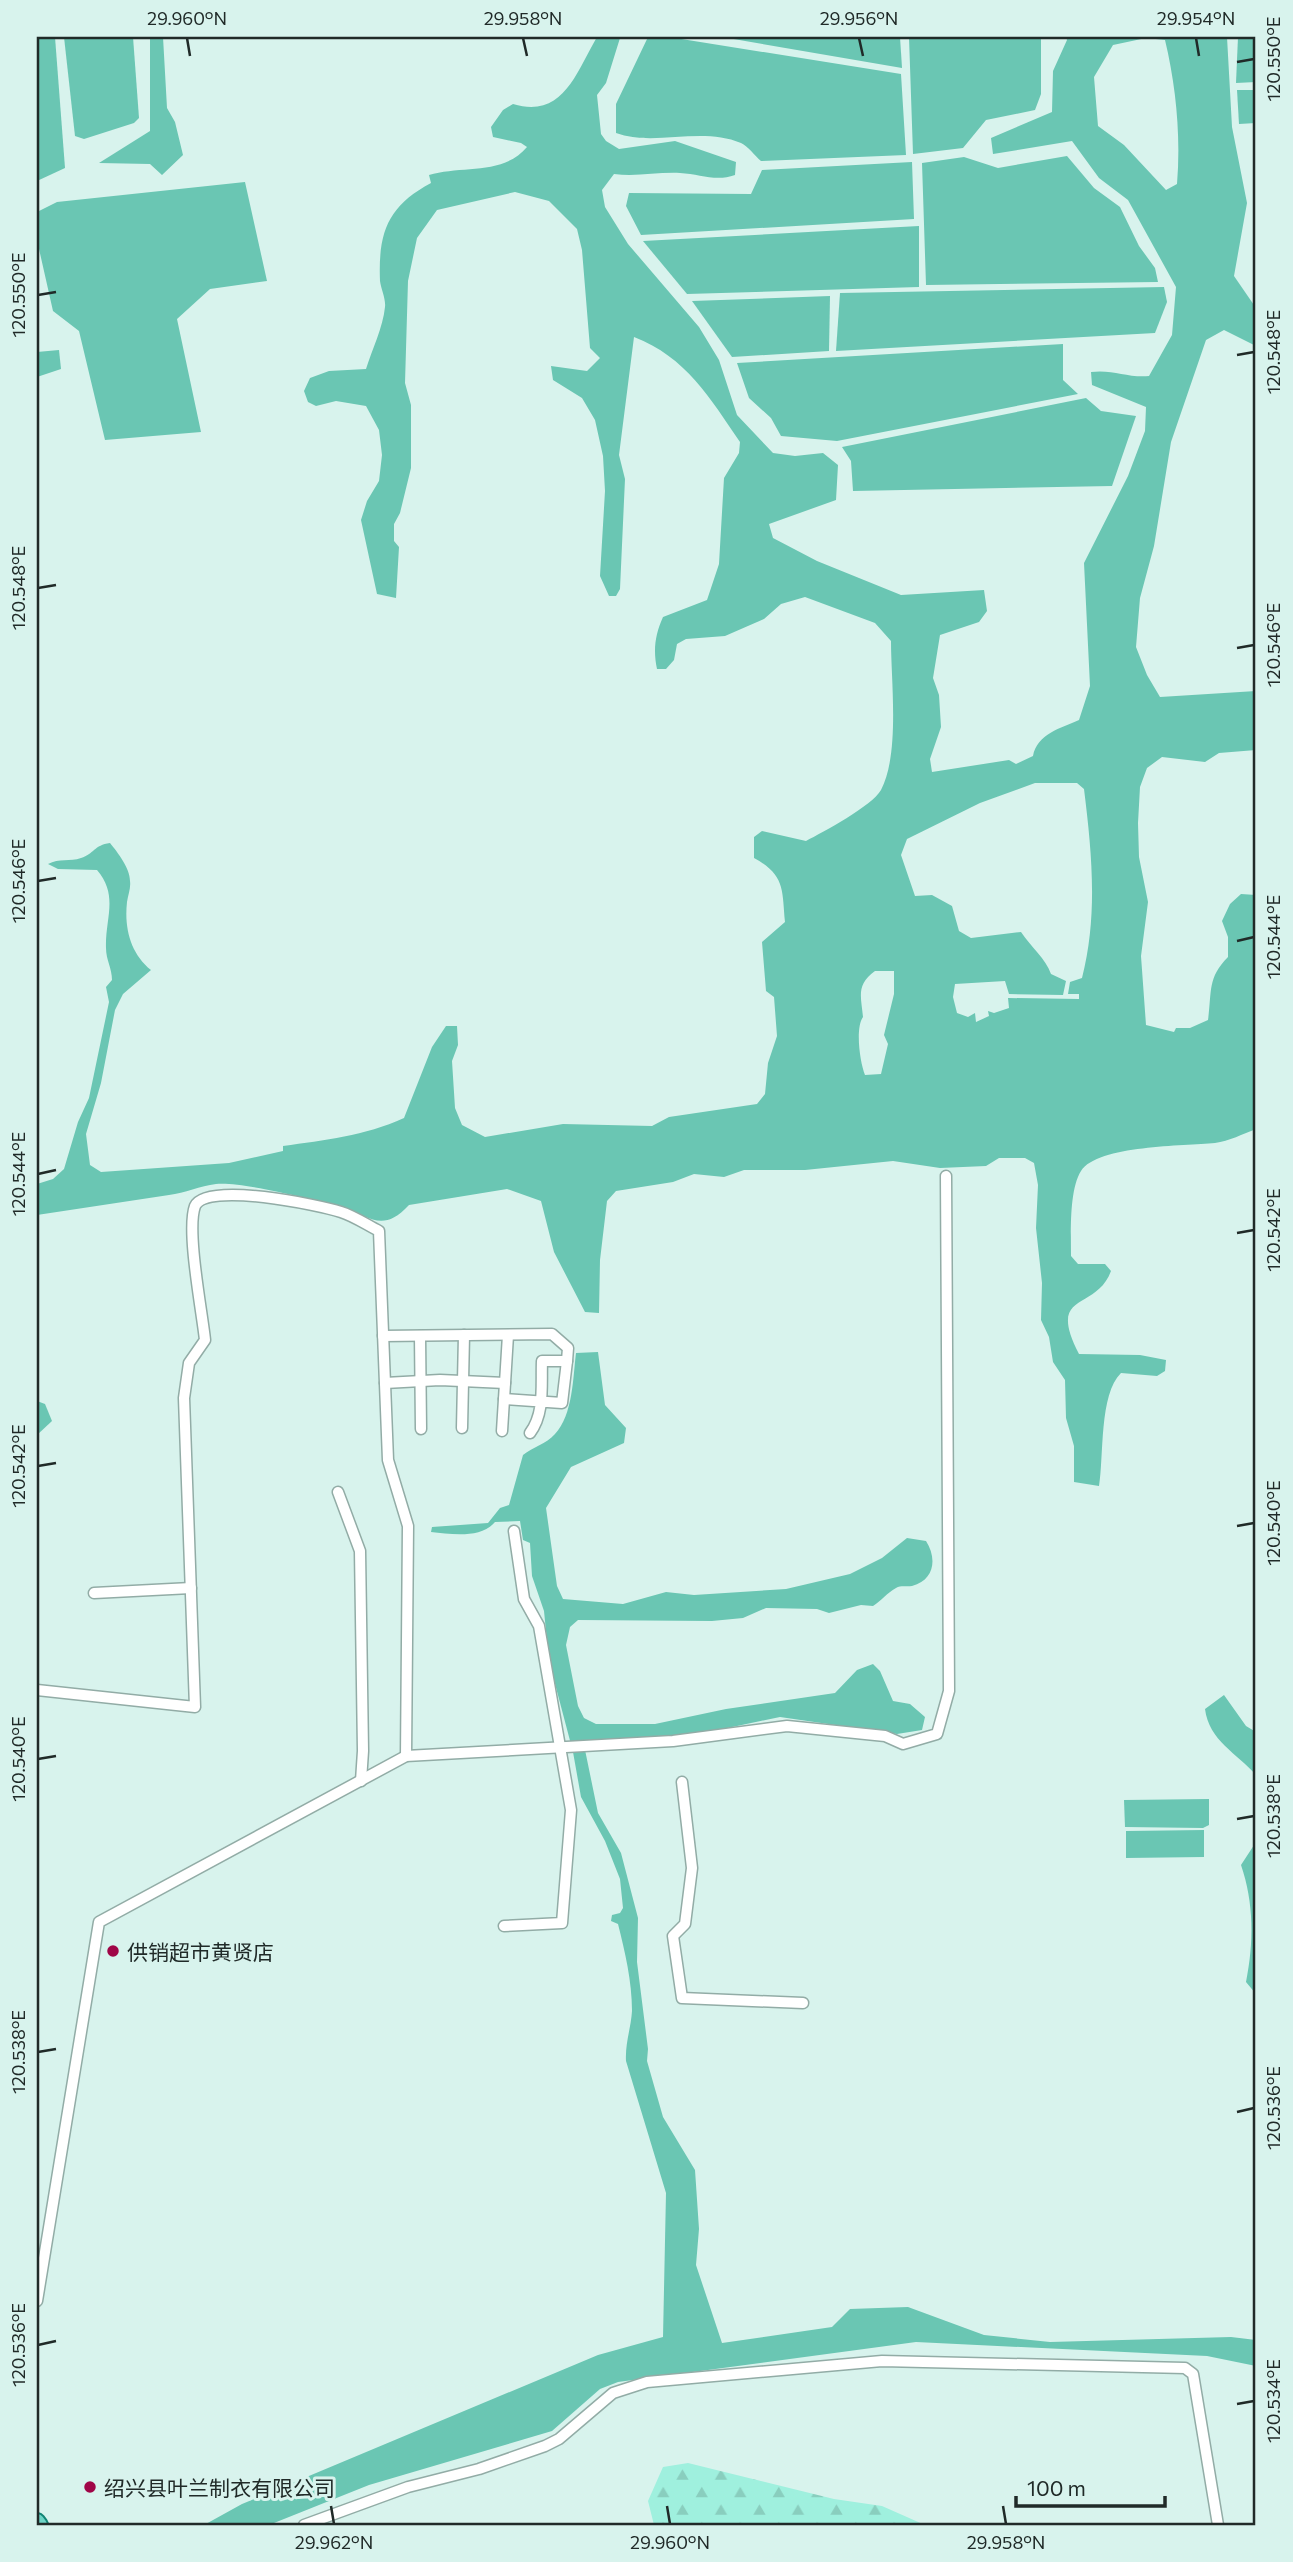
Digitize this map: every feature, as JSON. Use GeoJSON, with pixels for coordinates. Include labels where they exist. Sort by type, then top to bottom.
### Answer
{"type":"FeatureCollection","features":[{"type":"Feature","properties":{"kind":"street"},"geometry":{"type":"LineString","coordinates":[[37,2301],[99,1922],[406,1756],[673,1741],[787,1726],[885,1736],[903,1744],[937,1734],[949,1691],[946,1176]]}},
{"type":"Feature","properties":{"kind":"street"},"geometry":{"type":"LineString","coordinates":[[37,1690],[195,1707],[184,1398],[190,1363],[205,1340],[192,1228],[197,1203],[223,1196],[275,1197],[343,1212],[379,1231],[388,1460],[408,1526],[406,1756]]}},
{"type":"Feature","properties":{"kind":"street"},"geometry":{"type":"LineString","coordinates":[[383,1336],[552,1334],[568,1348],[562,1403],[504,1399]]}},
{"type":"Feature","properties":{"kind":"street"},"geometry":{"type":"LineString","coordinates":[[420,1335],[421,1429]]}},
{"type":"Feature","properties":{"kind":"street"},"geometry":{"type":"LineString","coordinates":[[462,1429],[464,1335]]}},
{"type":"Feature","properties":{"kind":"street"},"geometry":{"type":"LineString","coordinates":[[502,1431],[508,1335]]}},
{"type":"Feature","properties":{"kind":"street"},"geometry":{"type":"LineString","coordinates":[[530,1433],[540,1420],[542,1361],[567,1361]]}},
{"type":"Feature","properties":{"kind":"street"},"geometry":{"type":"LineString","coordinates":[[385,1383],[505,1383]]}},
{"type":"Feature","properties":{"kind":"street"},"geometry":{"type":"LineString","coordinates":[[338,1493],[360,1551],[363,1752],[361,1781]]}},
{"type":"Feature","properties":{"kind":"street"},"geometry":{"type":"LineString","coordinates":[[503,1926],[562,1923],[571,1810],[565,1748],[539,1626],[524,1599],[514,1531]]}},
{"type":"Feature","properties":{"kind":"street"},"geometry":{"type":"LineString","coordinates":[[94,1593],[191,1588]]}},
{"type":"Feature","properties":{"kind":"street"},"geometry":{"type":"LineString","coordinates":[[682,1782],[692,1868],[685,1924],[673,1936],[682,1998],[803,2003]]}},
{"type":"Feature","properties":{"kind":"street"},"geometry":{"type":"LineString","coordinates":[[304,2525],[408,2487],[479,2469],[545,2446],[559,2439],[614,2393],[647,2382],[883,2361],[1185,2368],[1193,2374],[1218,2525]]}},
{"type":"Feature","properties":{"kind":"green space"},"geometry":{"type":"Polygon","coordinates":[[[688,2463],[834,2499],[882,2506],[925,2525],[654,2525],[648,2501],[663,2467],[688,2463]]]}},
{"type":"Feature","properties":{"kind":"shaded area"},"geometry":{"type":"Polygon","coordinates":[[[37,37],[55,37],[65,168],[37,181],[37,37]]]}},
{"type":"Feature","properties":{"kind":"shaded area"},"geometry":{"type":"Polygon","coordinates":[[[64,37],[133,37],[139,118],[134,123],[84,139],[75,136],[64,37]]]}},
{"type":"Feature","properties":{"kind":"shaded area"},"geometry":{"type":"Polygon","coordinates":[[[150,37],[163,37],[167,108],[175,122],[183,155],[162,175],[150,164],[99,163],[150,131],[150,37]]]}},
{"type":"Feature","properties":{"kind":"shaded area"},"geometry":{"type":"Polygon","coordinates":[[[597,37],[620,38],[606,83],[597,95],[601,134],[606,141],[619,149],[675,141],[736,162],[735,175],[721,178],[680,173],[614,174],[602,190],[605,207],[628,244],[699,327],[719,360],[737,415],[773,453],[795,456],[823,453],[838,465],[836,500],[769,524],[773,538],[817,561],[901,595],[984,590],[987,611],[979,622],[940,635],[933,678],[939,695],[941,727],[930,759],[932,772],[1009,760],[1016,764],[1033,756],[1035,748],[1045,737],[1079,720],[1090,686],[1084,563],[1128,476],[1145,431],[1146,407],[1092,385],[1091,372],[1149,376],[1172,335],[1176,287],[1128,200],[1099,178],[1072,141],[993,154],[991,138],[1052,112],[1053,71],[1066,37],[1227,37],[1232,127],[1247,203],[1234,276],[1256,308],[1256,346],[1224,330],[1206,340],[1171,442],[1154,546],[1140,598],[1136,647],[1147,675],[1160,697],[1256,691],[1256,750],[1219,753],[1205,762],[1162,757],[1147,768],[1140,787],[1138,823],[1139,857],[1148,902],[1141,956],[1146,1025],[1174,1032],[1176,1028],[1190,1028],[1208,1020],[1213,979],[1228,957],[1228,937],[1222,921],[1230,904],[1241,894],[1256,895],[1256,1129],[1215,1143],[1143,1148],[1105,1156],[1090,1162],[1077,1179],[1072,1212],[1071,1256],[1078,1264],[1105,1264],[1111,1271],[1104,1284],[1071,1310],[1068,1320],[1070,1334],[1079,1354],[1140,1355],[1166,1360],[1165,1371],[1157,1376],[1121,1373],[1114,1383],[1106,1410],[1099,1486],[1074,1482],[1074,1446],[1066,1418],[1065,1380],[1053,1362],[1049,1337],[1041,1320],[1042,1283],[1036,1228],[1038,1185],[1034,1163],[1025,1158],[999,1158],[986,1166],[940,1168],[893,1161],[805,1170],[744,1170],[724,1177],[694,1174],[673,1182],[616,1191],[607,1201],[600,1260],[599,1313],[585,1312],[554,1252],[541,1201],[507,1189],[409,1205],[400,1214],[384,1221],[297,1196],[227,1184],[37,1215],[37,1184],[53,1179],[64,1169],[78,1122],[89,1098],[109,1002],[106,987],[112,980],[106,948],[109,898],[104,880],[97,870],[58,869],[48,864],[81,858],[110,843],[128,871],[130,886],[126,912],[130,940],[138,956],[151,970],[123,994],[115,1010],[101,1083],[86,1134],[90,1165],[101,1172],[229,1163],[283,1151],[283,1146],[359,1133],[404,1118],[432,1047],[446,1026],[457,1026],[458,1045],[452,1061],[455,1108],[462,1125],[485,1137],[563,1124],[652,1126],[669,1117],[757,1104],[765,1094],[768,1063],[777,1036],[774,997],[766,991],[762,942],[785,922],[780,884],[764,864],[754,858],[754,837],[762,831],[806,841],[858,811],[881,790],[887,775],[893,738],[891,641],[875,623],[805,597],[781,604],[764,619],[725,636],[686,639],[677,644],[674,660],[666,669],[657,669],[656,643],[663,617],[707,600],[719,564],[724,478],[739,453],[740,442],[707,395],[682,367],[652,345],[634,337],[619,455],[625,479],[620,589],[616,596],[609,596],[600,576],[605,491],[603,456],[595,420],[582,398],[553,380],[551,366],[587,371],[600,358],[590,348],[582,250],[577,229],[549,201],[515,192],[437,210],[417,238],[408,281],[405,383],[411,405],[411,468],[400,513],[394,524],[394,541],[399,547],[396,598],[377,594],[361,520],[367,501],[379,481],[382,455],[379,430],[366,406],[336,401],[316,406],[308,402],[304,391],[310,378],[329,371],[366,369],[384,315],[385,301],[380,281],[381,248],[395,211],[416,192],[431,183],[429,175],[494,166],[517,156],[527,147],[521,143],[493,137],[491,127],[503,110],[513,104],[530,107],[544,105],[556,99],[574,78],[597,37]],[[1146,38],[1113,45],[1094,77],[1098,126],[1124,145],[1166,190],[1177,184],[1178,129],[1175,93],[1165,40],[1146,38]],[[1035,783],[980,803],[907,839],[901,855],[915,896],[932,895],[952,906],[959,931],[971,938],[1021,932],[1051,974],[1066,981],[1063,995],[1009,994],[1005,981],[955,984],[953,997],[957,1013],[968,1017],[975,1013],[976,1022],[989,1016],[988,1011],[994,1013],[1009,1008],[1008,998],[1079,999],[1079,994],[1068,994],[1070,982],[1082,978],[1092,908],[1091,861],[1084,789],[1077,783],[1035,783]],[[875,971],[861,991],[863,1017],[859,1037],[865,1075],[881,1074],[888,1044],[884,1035],[894,994],[894,971],[875,971]]]}},
{"type":"Feature","properties":{"kind":"shaded area"},"geometry":{"type":"Polygon","coordinates":[[[648,37],[669,37],[901,74],[906,155],[761,161],[744,144],[726,138],[646,138],[616,133],[616,104],[648,37]]]}},
{"type":"Feature","properties":{"kind":"shaded area"},"geometry":{"type":"Polygon","coordinates":[[[722,37],[900,37],[902,68],[722,37]]]}},
{"type":"Feature","properties":{"kind":"shaded area"},"geometry":{"type":"Polygon","coordinates":[[[909,37],[1041,37],[1041,94],[1035,110],[986,120],[963,148],[913,154],[909,37]]]}},
{"type":"Feature","properties":{"kind":"shaded area"},"geometry":{"type":"Polygon","coordinates":[[[1238,37],[1256,37],[1256,82],[1236,83],[1238,37]]]}},
{"type":"Feature","properties":{"kind":"shaded area"},"geometry":{"type":"Polygon","coordinates":[[[1237,90],[1256,90],[1256,123],[1239,124],[1237,90]]]}},
{"type":"Feature","properties":{"kind":"shaded area"},"geometry":{"type":"Polygon","coordinates":[[[1067,156],[1094,188],[1120,207],[1139,246],[1155,268],[1158,282],[926,285],[922,163],[964,157],[998,168],[1067,156]]]}},
{"type":"Feature","properties":{"kind":"shaded area"},"geometry":{"type":"Polygon","coordinates":[[[912,162],[914,219],[641,235],[626,206],[629,193],[751,194],[762,170],[912,162]]]}},
{"type":"Feature","properties":{"kind":"shaded area"},"geometry":{"type":"Polygon","coordinates":[[[245,182],[267,281],[210,289],[177,319],[201,432],[105,440],[79,331],[53,311],[37,240],[37,212],[57,202],[245,182]]]}},
{"type":"Feature","properties":{"kind":"shaded area"},"geometry":{"type":"Polygon","coordinates":[[[919,226],[919,287],[687,294],[643,241],[919,226]]]}},
{"type":"Feature","properties":{"kind":"shaded area"},"geometry":{"type":"Polygon","coordinates":[[[1164,287],[1167,302],[1155,333],[836,351],[840,293],[1164,287]]]}},
{"type":"Feature","properties":{"kind":"shaded area"},"geometry":{"type":"Polygon","coordinates":[[[830,296],[829,351],[732,357],[692,301],[830,296]]]}},
{"type":"Feature","properties":{"kind":"shaded area"},"geometry":{"type":"Polygon","coordinates":[[[1063,344],[1063,380],[1078,394],[837,441],[781,436],[771,418],[749,398],[737,363],[1063,344]]]}},
{"type":"Feature","properties":{"kind":"shaded area"},"geometry":{"type":"Polygon","coordinates":[[[59,350],[61,369],[37,377],[37,352],[59,350]]]}},
{"type":"Feature","properties":{"kind":"shaded area"},"geometry":{"type":"Polygon","coordinates":[[[1086,398],[1101,411],[1136,416],[1112,486],[853,491],[851,461],[842,447],[1086,398]]]}},
{"type":"Feature","properties":{"kind":"shaded area"},"geometry":{"type":"Polygon","coordinates":[[[598,1352],[605,1405],[626,1428],[624,1443],[571,1467],[546,1508],[557,1586],[563,1599],[623,1604],[666,1592],[694,1595],[786,1589],[850,1574],[882,1558],[907,1538],[926,1541],[932,1554],[932,1568],[925,1579],[912,1586],[896,1588],[873,1606],[861,1605],[829,1613],[817,1609],[766,1608],[743,1618],[712,1621],[578,1620],[570,1627],[566,1645],[578,1706],[584,1718],[596,1724],[655,1724],[726,1709],[835,1693],[857,1670],[873,1664],[880,1671],[893,1701],[910,1704],[925,1717],[922,1730],[897,1734],[780,1717],[704,1733],[584,1745],[598,1813],[621,1853],[638,1918],[637,1962],[648,2049],[647,2061],[663,2117],[695,2170],[699,2229],[696,2265],[722,2343],[832,2327],[850,2309],[908,2307],[984,2335],[1050,2342],[1231,2337],[1256,2340],[1256,2366],[1207,2356],[916,2342],[618,2382],[600,2389],[552,2431],[369,2485],[269,2525],[204,2525],[242,2504],[598,2355],[663,2337],[666,2193],[626,2061],[632,2011],[631,1989],[618,1924],[611,1921],[612,1915],[620,1913],[623,1908],[620,1879],[605,1841],[581,1797],[573,1752],[549,1661],[544,1611],[532,1576],[530,1543],[523,1540],[520,1521],[495,1522],[474,1533],[431,1532],[432,1527],[488,1523],[500,1508],[509,1505],[523,1455],[551,1437],[565,1417],[571,1395],[576,1353],[598,1352]]]}},
{"type":"Feature","properties":{"kind":"shaded area"},"geometry":{"type":"Polygon","coordinates":[[[37,1401],[45,1404],[52,1421],[37,1435],[37,1401]]]}},
{"type":"Feature","properties":{"kind":"shaded area"},"geometry":{"type":"Polygon","coordinates":[[[1224,1695],[1246,1726],[1256,1732],[1256,1775],[1218,1738],[1208,1720],[1205,1709],[1224,1695]]]}},
{"type":"Feature","properties":{"kind":"shaded area"},"geometry":{"type":"Polygon","coordinates":[[[1209,1799],[1209,1825],[1203,1828],[1125,1827],[1124,1800],[1209,1799]]]}},
{"type":"Feature","properties":{"kind":"shaded area"},"geometry":{"type":"Polygon","coordinates":[[[1204,1830],[1204,1857],[1126,1858],[1126,1831],[1204,1830]]]}},
{"type":"Feature","properties":{"kind":"shaded area"},"geometry":{"type":"Polygon","coordinates":[[[1256,1842],[1256,1994],[1246,1982],[1251,1923],[1241,1865],[1256,1842]]]}},
{"type":"Feature","properties":{"kind":"place","name":"供销超市黄贤店"},"geometry":{"type":"Point","coordinates":[113,1951]}},
{"type":"Feature","properties":{"kind":"place","name":"绍兴县叶兰制衣有限公司"},"geometry":{"type":"Point","coordinates":[90,2487]}}]}
